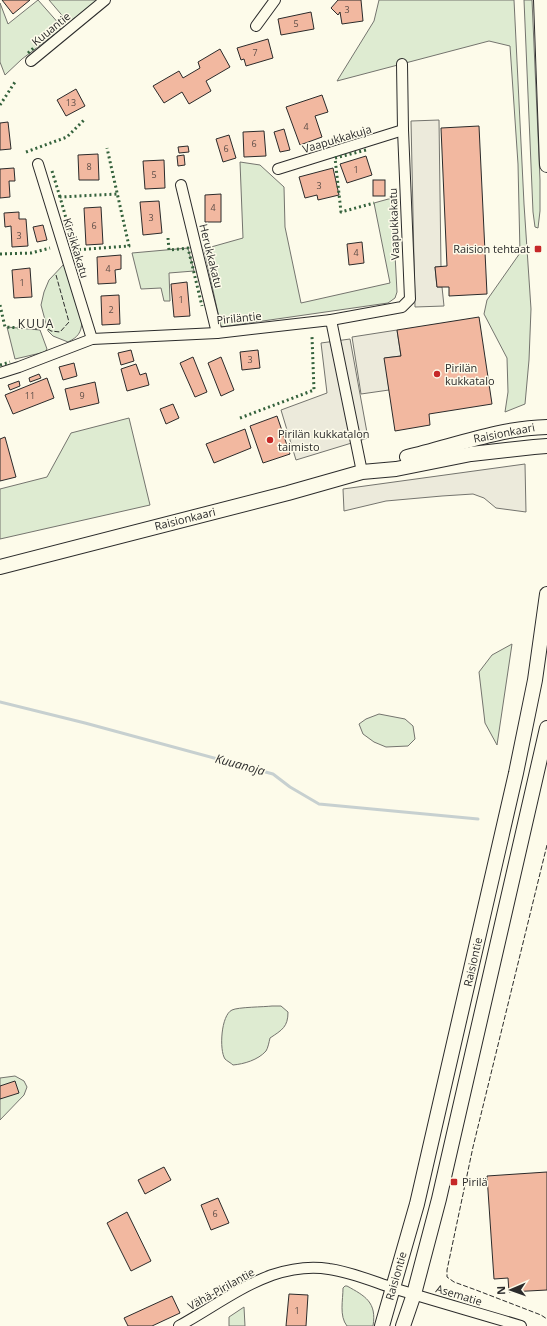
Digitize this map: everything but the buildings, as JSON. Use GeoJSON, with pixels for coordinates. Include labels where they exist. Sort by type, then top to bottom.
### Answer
{"type":"FeatureCollection","features":[{"type":"Feature","properties":{"kind":"main road"},"geometry":{"type":"LineString","coordinates":[[541,0],[547,165]]}},
{"type":"Feature","properties":{"kind":"main road","name":"Raisionkaari"},"geometry":{"type":"LineString","coordinates":[[0,567],[366,472],[396,460],[484,436],[523,428],[547,427]]}},
{"type":"Feature","properties":{"kind":"main road","name":"Raisionkaari"},"geometry":{"type":"LineString","coordinates":[[366,472],[396,469],[471,454],[547,446]]}},
{"type":"Feature","properties":{"kind":"main road","name":"Raisiontie"},"geometry":{"type":"LineString","coordinates":[[382,1326],[417,1204],[516,773],[535,680],[547,594]]}},
{"type":"Feature","properties":{"kind":"main road","name":"Raisiontie"},"geometry":{"type":"LineString","coordinates":[[403,1326],[414,1294],[443,1180],[547,728]]}},
{"type":"Feature","properties":{"kind":"street","name":"Kuuantie"},"geometry":{"type":"LineString","coordinates":[[31,61],[105,0]]}},
{"type":"Feature","properties":{"kind":"street"},"geometry":{"type":"LineString","coordinates":[[256,26],[275,0]]}},
{"type":"Feature","properties":{"kind":"street","name":"Vaapukkakatu"},"geometry":{"type":"LineString","coordinates":[[331,320],[402,307],[410,299],[402,130],[402,64]]}},
{"type":"Feature","properties":{"kind":"street","name":"Vaapukkakuja"},"geometry":{"type":"LineString","coordinates":[[278,169],[385,137],[402,130]]}},
{"type":"Feature","properties":{"kind":"street","name":"Kirsikkakatu"},"geometry":{"type":"LineString","coordinates":[[38,164],[92,339]]}},
{"type":"Feature","properties":{"kind":"street","name":"Herukkakatu"},"geometry":{"type":"LineString","coordinates":[[181,185],[217,333]]}},
{"type":"Feature","properties":{"kind":"street"},"geometry":{"type":"LineString","coordinates":[[331,320],[366,472]]}},
{"type":"Feature","properties":{"kind":"street","name":"Piriläntie"},"geometry":{"type":"LineString","coordinates":[[0,372],[19,367],[92,339],[217,333],[331,320]]}},
{"type":"Feature","properties":{"kind":"street","name":"Vähä-Pirilantie"},"geometry":{"type":"LineString","coordinates":[[179,1326],[246,1287],[273,1275],[293,1270],[313,1268],[329,1269],[352,1274],[414,1294]]}},
{"type":"Feature","properties":{"kind":"street","name":"Asematie"},"geometry":{"type":"LineString","coordinates":[[414,1294],[521,1326]]}},
{"type":"Feature","properties":{"kind":"green space"},"geometry":{"type":"Polygon","coordinates":[[[38,0],[61,26],[60,30],[22,59],[5,75],[0,62],[0,3],[8,24],[38,0]]]}},
{"type":"Feature","properties":{"kind":"green space"},"geometry":{"type":"Polygon","coordinates":[[[49,0],[98,0],[71,21],[66,20],[49,0]]]}},
{"type":"Feature","properties":{"kind":"green space"},"geometry":{"type":"Polygon","coordinates":[[[379,0],[514,0],[524,204],[531,309],[529,360],[525,404],[505,412],[508,392],[507,358],[484,314],[487,300],[520,253],[518,164],[510,46],[489,41],[337,81],[374,21],[379,0]]]}},
{"type":"Feature","properties":{"kind":"green space"},"geometry":{"type":"Polygon","coordinates":[[[524,0],[532,0],[540,180],[540,211],[538,228],[535,227],[533,212],[524,0]]]}},
{"type":"Feature","properties":{"kind":"green space"},"geometry":{"type":"Polygon","coordinates":[[[240,162],[260,165],[284,187],[285,227],[301,303],[390,283],[374,203],[392,198],[397,292],[395,298],[388,303],[221,327],[204,249],[243,238],[240,162]]]}},
{"type":"Feature","properties":{"kind":"green space"},"geometry":{"type":"Polygon","coordinates":[[[188,248],[194,271],[169,273],[170,301],[164,301],[161,288],[141,289],[132,253],[188,248]]]}},
{"type":"Feature","properties":{"kind":"green space"},"geometry":{"type":"Polygon","coordinates":[[[65,263],[82,322],[81,329],[78,334],[68,342],[53,336],[48,331],[41,305],[49,280],[65,263]]]}},
{"type":"Feature","properties":{"kind":"green space"},"geometry":{"type":"Polygon","coordinates":[[[7,327],[40,330],[47,349],[45,352],[15,359],[7,327]]]}},
{"type":"Feature","properties":{"kind":"green space"},"geometry":{"type":"Polygon","coordinates":[[[129,418],[150,505],[0,539],[0,489],[47,477],[71,433],[129,418]]]}},
{"type":"Feature","properties":{"kind":"green space"},"geometry":{"type":"Polygon","coordinates":[[[512,644],[497,745],[485,723],[479,672],[492,655],[512,644]]]}},
{"type":"Feature","properties":{"kind":"green space"},"geometry":{"type":"Polygon","coordinates":[[[379,714],[405,719],[413,726],[415,739],[408,746],[386,747],[374,742],[363,734],[359,724],[366,719],[379,714]]]}},
{"type":"Feature","properties":{"kind":"green space"},"geometry":{"type":"Polygon","coordinates":[[[281,1006],[288,1012],[288,1017],[284,1028],[270,1038],[266,1051],[255,1059],[242,1064],[233,1065],[226,1060],[223,1055],[222,1033],[225,1018],[228,1013],[232,1010],[240,1008],[281,1006]]]}},
{"type":"Feature","properties":{"kind":"green space"},"geometry":{"type":"Polygon","coordinates":[[[15,1076],[24,1081],[27,1087],[24,1095],[0,1120],[0,1078],[15,1076]]]}},
{"type":"Feature","properties":{"kind":"green space"},"geometry":{"type":"Polygon","coordinates":[[[345,1286],[359,1293],[371,1305],[374,1318],[373,1326],[347,1326],[342,1313],[343,1288],[345,1286]]]}},
{"type":"Feature","properties":{"kind":"green space"},"geometry":{"type":"Polygon","coordinates":[[[244,1307],[245,1326],[229,1326],[229,1317],[244,1307]]]}},
{"type":"Feature","properties":{"kind":"shaded area"},"geometry":{"type":"Polygon","coordinates":[[[439,120],[441,267],[435,267],[437,287],[442,287],[444,306],[415,307],[411,121],[439,120]]]}},
{"type":"Feature","properties":{"kind":"shaded area"},"geometry":{"type":"Polygon","coordinates":[[[397,330],[401,356],[385,358],[389,390],[361,394],[352,337],[397,330]]]}},
{"type":"Feature","properties":{"kind":"shaded area"},"geometry":{"type":"Polygon","coordinates":[[[350,339],[368,438],[296,460],[281,410],[327,393],[321,343],[350,339]]]}},
{"type":"Feature","properties":{"kind":"shaded area"},"geometry":{"type":"Polygon","coordinates":[[[525,464],[526,512],[496,508],[484,498],[473,494],[386,501],[344,511],[343,489],[525,464]]]}},
{"type":"Feature","properties":{"kind":"waterway","name":"Kuuanoja"},"geometry":{"type":"LineString","coordinates":[[0,702],[85,723],[273,774],[290,787],[319,804],[478,819]]}},
{"type":"Feature","properties":{"kind":"hedge"},"geometry":{"type":"LineString","coordinates":[[28,53],[56,28]]}},
{"type":"Feature","properties":{"kind":"hedge"},"geometry":{"type":"LineString","coordinates":[[0,105],[15,82]]}},
{"type":"Feature","properties":{"kind":"hedge"},"geometry":{"type":"LineString","coordinates":[[26,152],[67,137],[85,119]]}},
{"type":"Feature","properties":{"kind":"hedge"},"geometry":{"type":"LineString","coordinates":[[74,250],[129,246],[107,148]]}},
{"type":"Feature","properties":{"kind":"hedge"},"geometry":{"type":"LineString","coordinates":[[366,150],[335,158],[341,212],[374,203]]}},
{"type":"Feature","properties":{"kind":"hedge"},"geometry":{"type":"LineString","coordinates":[[52,171],[60,197]]}},
{"type":"Feature","properties":{"kind":"hedge"},"geometry":{"type":"LineString","coordinates":[[71,236],[60,197],[117,194]]}},
{"type":"Feature","properties":{"kind":"hedge"},"geometry":{"type":"LineString","coordinates":[[168,238],[169,250],[188,248],[202,306]]}},
{"type":"Feature","properties":{"kind":"hedge"},"geometry":{"type":"LineString","coordinates":[[0,254],[31,253],[50,248]]}},
{"type":"Feature","properties":{"kind":"hedge"},"geometry":{"type":"LineString","coordinates":[[0,305],[5,327],[21,328]]}},
{"type":"Feature","properties":{"kind":"hedge"},"geometry":{"type":"LineString","coordinates":[[240,418],[314,390],[312,337]]}},
{"type":"Feature","properties":{"kind":"hedge"},"geometry":{"type":"LineString","coordinates":[[0,365],[10,362]]}},
{"type":"Feature","properties":{"kind":"fence"},"geometry":{"type":"LineString","coordinates":[[48,329],[51,331],[60,332],[69,322],[56,275]]}},
{"type":"Feature","properties":{"kind":"fence"},"geometry":{"type":"LineString","coordinates":[[21,328],[37,329]]}},
{"type":"Feature","properties":{"kind":"fence"},"geometry":{"type":"LineString","coordinates":[[547,845],[473,1147],[447,1270],[447,1277],[454,1282],[541,1315],[547,1319]]}},
{"type":"Feature","properties":{"kind":"place","name":"Raision tehtaat"},"geometry":{"type":"Point","coordinates":[538,249]}},
{"type":"Feature","properties":{"kind":"place","name":"Pirilän kukkatalo"},"geometry":{"type":"Point","coordinates":[437,374]}},
{"type":"Feature","properties":{"kind":"place","name":"Pirilän kukkatalon taimisto"},"geometry":{"type":"Point","coordinates":[270,440]}},
{"type":"Feature","properties":{"kind":"place","name":"Pirilä"},"geometry":{"type":"Point","coordinates":[454,1182]}},
{"type":"Feature","properties":{"kind":"district","name":"KUUA"},"geometry":{"type":"Point","coordinates":[36,324]}}]}
